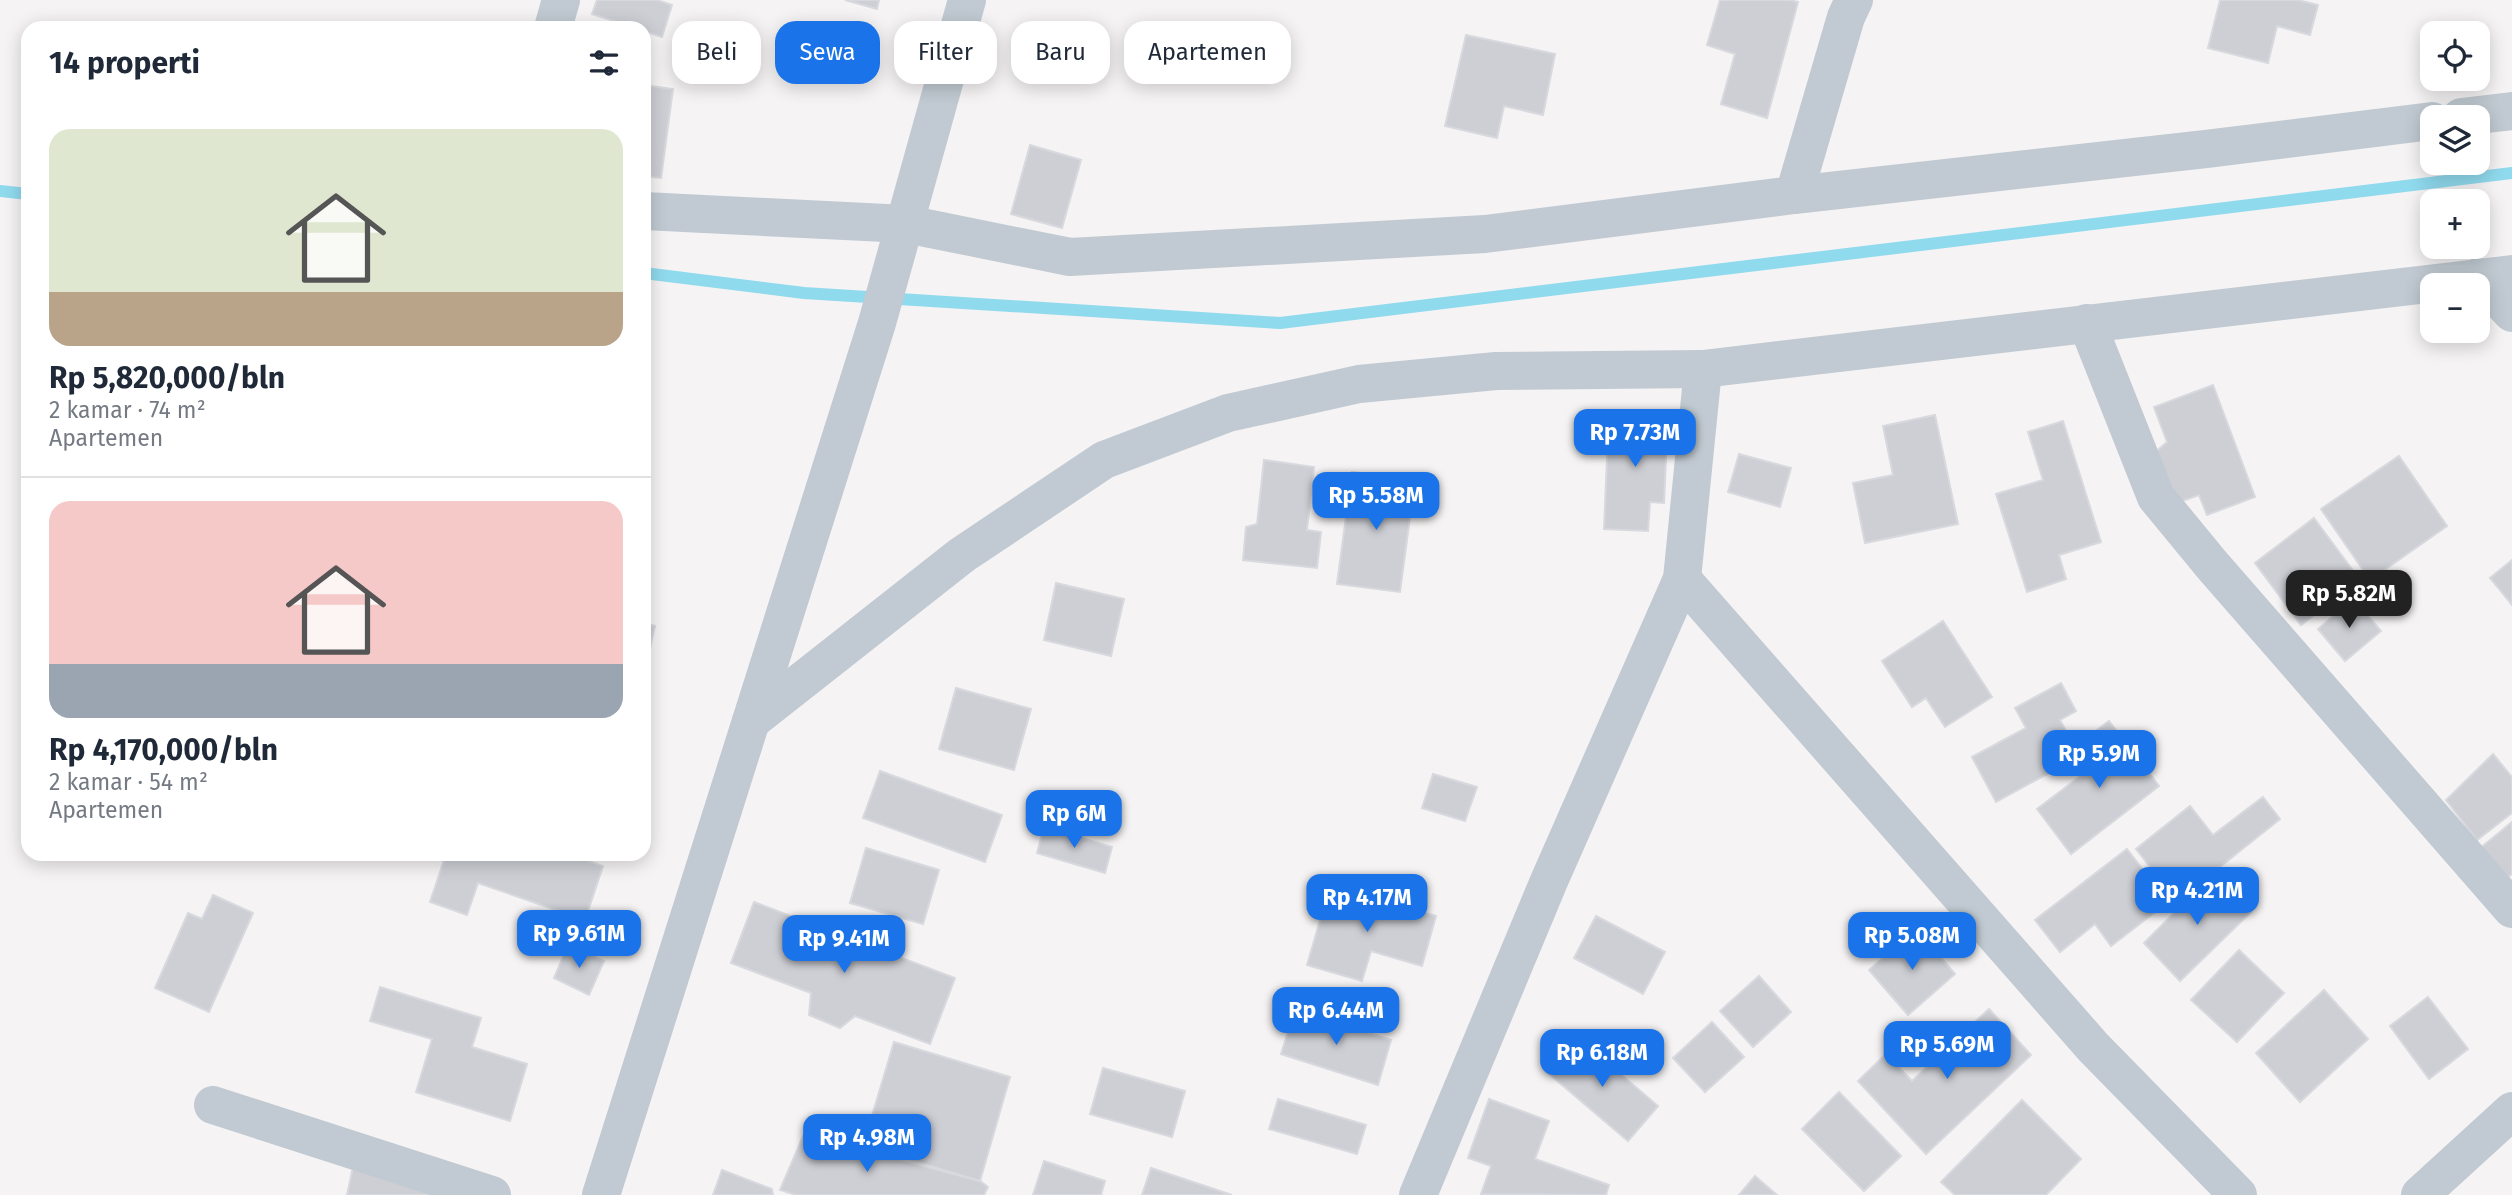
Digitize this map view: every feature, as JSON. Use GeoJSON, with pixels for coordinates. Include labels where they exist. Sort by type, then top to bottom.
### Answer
{"type":"FeatureCollection","features":[{"type":"Feature","properties":{"kind":"street"},"geometry":{"type":"LineString","coordinates":[[555,21],[561,0]]}},
{"type":"Feature","properties":{"kind":"street"},"geometry":{"type":"LineString","coordinates":[[601,1195],[877,323],[967,0]]}},
{"type":"Feature","properties":{"kind":"street"},"geometry":{"type":"LineString","coordinates":[[1794,195],[1846,17],[1854,0]]}},
{"type":"Feature","properties":{"kind":"street"},"geometry":{"type":"LineString","coordinates":[[2490,114],[2512,111]]}},
{"type":"Feature","properties":{"kind":"street"},"geometry":{"type":"LineString","coordinates":[[651,212],[1070,257],[1485,234],[1794,195],[2420,122]]}},
{"type":"Feature","properties":{"kind":"street"},"geometry":{"type":"LineString","coordinates":[[751,721],[962,555],[1104,460],[1216,418],[1359,384],[1496,371],[1703,369],[2495,275],[2512,313]]}},
{"type":"Feature","properties":{"kind":"street"},"geometry":{"type":"LineString","coordinates":[[2087,323],[2155,496],[2512,909]]}},
{"type":"Feature","properties":{"kind":"street"},"geometry":{"type":"LineString","coordinates":[[1418,1195],[1549,881],[1682,579],[1703,369]]}},
{"type":"Feature","properties":{"kind":"street"},"geometry":{"type":"LineString","coordinates":[[1682,579],[2093,1047],[2238,1195]]}},
{"type":"Feature","properties":{"kind":"street"},"geometry":{"type":"LineString","coordinates":[[213,1105],[492,1195]]}},
{"type":"Feature","properties":{"kind":"street"},"geometry":{"type":"LineString","coordinates":[[2420,1195],[2512,1111]]}},
{"type":"Feature","properties":{"kind":"building"},"geometry":{"type":"Polygon","coordinates":[[[597,0],[657,0],[672,5],[662,37],[651,33],[651,21],[614,21],[592,14],[597,0]]]}},
{"type":"Feature","properties":{"kind":"building"},"geometry":{"type":"Polygon","coordinates":[[[845,0],[879,0],[877,9],[845,0]]]}},
{"type":"Feature","properties":{"kind":"building"},"geometry":{"type":"Polygon","coordinates":[[[1720,0],[1798,2],[1767,118],[1721,104],[1735,54],[1707,45],[1720,0]]]}},
{"type":"Feature","properties":{"kind":"building"},"geometry":{"type":"Polygon","coordinates":[[[2220,0],[2298,0],[2318,5],[2310,35],[2277,26],[2268,63],[2208,48],[2220,0]]]}},
{"type":"Feature","properties":{"kind":"building"},"geometry":{"type":"Polygon","coordinates":[[[1466,35],[1555,54],[1543,115],[1504,106],[1497,138],[1445,126],[1466,35]]]}},
{"type":"Feature","properties":{"kind":"building"},"geometry":{"type":"Polygon","coordinates":[[[651,86],[673,89],[661,178],[651,177],[651,86]]]}},
{"type":"Feature","properties":{"kind":"building"},"geometry":{"type":"Polygon","coordinates":[[[1030,145],[1081,160],[1062,228],[1011,214],[1030,145]]]}},
{"type":"Feature","properties":{"kind":"building"},"geometry":{"type":"Polygon","coordinates":[[[2213,385],[2255,497],[2207,515],[2199,495],[2171,505],[2152,455],[2167,442],[2154,407],[2213,385]]]}},
{"type":"Feature","properties":{"kind":"building"},"geometry":{"type":"Polygon","coordinates":[[[1609,412],[1668,415],[1664,503],[1650,502],[1648,531],[1604,529],[1609,412]]]}},
{"type":"Feature","properties":{"kind":"building"},"geometry":{"type":"Polygon","coordinates":[[[1935,415],[1958,524],[1865,543],[1853,483],[1893,475],[1883,426],[1935,415]]]}},
{"type":"Feature","properties":{"kind":"building"},"geometry":{"type":"Polygon","coordinates":[[[2063,421],[2101,542],[2059,555],[2066,579],[2027,592],[1996,494],[2043,480],[2028,432],[2063,421]]]}},
{"type":"Feature","properties":{"kind":"building"},"geometry":{"type":"Polygon","coordinates":[[[1739,454],[1791,468],[1780,507],[1728,492],[1739,454]]]}},
{"type":"Feature","properties":{"kind":"building"},"geometry":{"type":"Polygon","coordinates":[[[2399,456],[2447,526],[2370,580],[2321,509],[2399,456]]]}},
{"type":"Feature","properties":{"kind":"building"},"geometry":{"type":"Polygon","coordinates":[[[1264,460],[1314,467],[1307,530],[1321,532],[1317,568],[1243,560],[1246,527],[1257,524],[1264,460]]]}},
{"type":"Feature","properties":{"kind":"building"},"geometry":{"type":"Polygon","coordinates":[[[1352,472],[1415,480],[1400,592],[1337,584],[1352,472]]]}},
{"type":"Feature","properties":{"kind":"building"},"geometry":{"type":"Polygon","coordinates":[[[2314,518],[2360,580],[2301,625],[2255,563],[2314,518]]]}},
{"type":"Feature","properties":{"kind":"building"},"geometry":{"type":"Polygon","coordinates":[[[2512,560],[2512,605],[2490,578],[2512,560]]]}},
{"type":"Feature","properties":{"kind":"building"},"geometry":{"type":"Polygon","coordinates":[[[1056,583],[1124,599],[1111,656],[1044,640],[1056,583]]]}},
{"type":"Feature","properties":{"kind":"building"},"geometry":{"type":"Polygon","coordinates":[[[2353,599],[2381,631],[2345,661],[2318,629],[2353,599]]]}},
{"type":"Feature","properties":{"kind":"building"},"geometry":{"type":"Polygon","coordinates":[[[1943,621],[1992,697],[1945,727],[1926,698],[1912,707],[1882,661],[1943,621]]]}},
{"type":"Feature","properties":{"kind":"building"},"geometry":{"type":"Polygon","coordinates":[[[651,625],[655,626],[651,643],[651,625]]]}},
{"type":"Feature","properties":{"kind":"building"},"geometry":{"type":"Polygon","coordinates":[[[2061,683],[2076,711],[2060,720],[2080,756],[1996,802],[1972,757],[2026,728],[2015,708],[2061,683]]]}},
{"type":"Feature","properties":{"kind":"building"},"geometry":{"type":"Polygon","coordinates":[[[956,688],[1031,709],[1014,770],[939,749],[956,688]]]}},
{"type":"Feature","properties":{"kind":"building"},"geometry":{"type":"Polygon","coordinates":[[[2109,721],[2159,786],[2071,854],[2037,809],[2095,765],[2079,744],[2109,721]]]}},
{"type":"Feature","properties":{"kind":"building"},"geometry":{"type":"Polygon","coordinates":[[[2493,754],[2512,777],[2512,813],[2477,840],[2446,800],[2493,754]]]}},
{"type":"Feature","properties":{"kind":"building"},"geometry":{"type":"Polygon","coordinates":[[[880,771],[1002,815],[985,862],[863,818],[880,771]]]}},
{"type":"Feature","properties":{"kind":"building"},"geometry":{"type":"Polygon","coordinates":[[[1433,774],[1477,787],[1465,821],[1422,808],[1433,774]]]}},
{"type":"Feature","properties":{"kind":"building"},"geometry":{"type":"Polygon","coordinates":[[[2263,797],[2280,819],[2177,901],[2136,849],[2190,806],[2213,835],[2263,797]]]}},
{"type":"Feature","properties":{"kind":"building"},"geometry":{"type":"Polygon","coordinates":[[[2512,822],[2512,874],[2507,878],[2479,849],[2512,822]]]}},
{"type":"Feature","properties":{"kind":"building"},"geometry":{"type":"Polygon","coordinates":[[[1044,827],[1112,847],[1105,873],[1037,853],[1044,827]]]}},
{"type":"Feature","properties":{"kind":"building"},"geometry":{"type":"Polygon","coordinates":[[[866,848],[939,870],[923,924],[850,903],[866,848]]]}},
{"type":"Feature","properties":{"kind":"building"},"geometry":{"type":"Polygon","coordinates":[[[2127,849],[2168,902],[2111,946],[2095,924],[2060,952],[2035,920],[2127,849]]]}},
{"type":"Feature","properties":{"kind":"building"},"geometry":{"type":"Polygon","coordinates":[[[444,861],[589,861],[603,866],[585,920],[478,883],[467,915],[430,902],[444,861]]]}},
{"type":"Feature","properties":{"kind":"building"},"geometry":{"type":"Polygon","coordinates":[[[2213,874],[2251,912],[2180,981],[2144,943],[2213,874]]]}},
{"type":"Feature","properties":{"kind":"building"},"geometry":{"type":"Polygon","coordinates":[[[1330,886],[1436,916],[1422,966],[1371,951],[1362,981],[1307,965],[1330,886]]]}},
{"type":"Feature","properties":{"kind":"building"},"geometry":{"type":"Polygon","coordinates":[[[213,895],[253,913],[209,1012],[155,988],[188,913],[202,919],[213,895]]]}},
{"type":"Feature","properties":{"kind":"building"},"geometry":{"type":"Polygon","coordinates":[[[754,902],[955,978],[930,1044],[855,1016],[840,1028],[809,1015],[811,993],[731,963],[754,902]]]}},
{"type":"Feature","properties":{"kind":"building"},"geometry":{"type":"Polygon","coordinates":[[[1596,916],[1665,952],[1643,994],[1574,958],[1596,916]]]}},
{"type":"Feature","properties":{"kind":"building"},"geometry":{"type":"Polygon","coordinates":[[[1916,929],[1955,974],[1908,1015],[1869,970],[1916,929]]]}},
{"type":"Feature","properties":{"kind":"building"},"geometry":{"type":"Polygon","coordinates":[[[568,945],[604,961],[589,995],[554,978],[568,945]]]}},
{"type":"Feature","properties":{"kind":"building"},"geometry":{"type":"Polygon","coordinates":[[[2239,950],[2284,993],[2237,1042],[2191,1000],[2239,950]]]}},
{"type":"Feature","properties":{"kind":"building"},"geometry":{"type":"Polygon","coordinates":[[[1759,976],[1791,1012],[1753,1047],[1720,1011],[1759,976]]]}},
{"type":"Feature","properties":{"kind":"building"},"geometry":{"type":"Polygon","coordinates":[[[380,987],[481,1018],[472,1047],[527,1064],[510,1121],[416,1092],[432,1039],[370,1021],[380,987]]]}},
{"type":"Feature","properties":{"kind":"building"},"geometry":{"type":"Polygon","coordinates":[[[2324,990],[2368,1039],[2300,1102],[2256,1053],[2324,990]]]}},
{"type":"Feature","properties":{"kind":"building"},"geometry":{"type":"Polygon","coordinates":[[[2428,997],[2468,1049],[2429,1079],[2390,1026],[2428,997]]]}},
{"type":"Feature","properties":{"kind":"building"},"geometry":{"type":"Polygon","coordinates":[[[1989,1009],[2031,1055],[1926,1154],[1858,1081],[1886,1054],[1912,1081],[1989,1009]]]}},
{"type":"Feature","properties":{"kind":"building"},"geometry":{"type":"Polygon","coordinates":[[[1295,1010],[1391,1040],[1378,1085],[1281,1054],[1295,1010]]]}},
{"type":"Feature","properties":{"kind":"building"},"geometry":{"type":"Polygon","coordinates":[[[1712,1022],[1744,1057],[1705,1092],[1673,1058],[1712,1022]]]}},
{"type":"Feature","properties":{"kind":"building"},"geometry":{"type":"Polygon","coordinates":[[[1576,1036],[1658,1106],[1628,1141],[1547,1072],[1576,1036]]]}},
{"type":"Feature","properties":{"kind":"building"},"geometry":{"type":"Polygon","coordinates":[[[894,1042],[1010,1077],[980,1181],[863,1146],[894,1042]]]}},
{"type":"Feature","properties":{"kind":"building"},"geometry":{"type":"Polygon","coordinates":[[[1103,1068],[1185,1091],[1172,1137],[1090,1114],[1103,1068]]]}},
{"type":"Feature","properties":{"kind":"building"},"geometry":{"type":"Polygon","coordinates":[[[1839,1092],[1901,1156],[1864,1191],[1802,1129],[1839,1092]]]}},
{"type":"Feature","properties":{"kind":"building"},"geometry":{"type":"Polygon","coordinates":[[[1278,1099],[1366,1125],[1357,1154],[1269,1129],[1278,1099]]]}},
{"type":"Feature","properties":{"kind":"building"},"geometry":{"type":"Polygon","coordinates":[[[1489,1099],[1549,1121],[1535,1159],[1609,1185],[1606,1195],[1481,1194],[1491,1166],[1468,1158],[1489,1099]]]}},
{"type":"Feature","properties":{"kind":"building"},"geometry":{"type":"Polygon","coordinates":[[[2022,1100],[2081,1159],[2046,1195],[1955,1195],[1941,1182],[2022,1100]]]}},
{"type":"Feature","properties":{"kind":"building"},"geometry":{"type":"Polygon","coordinates":[[[804,1134],[980,1181],[988,1187],[984,1195],[796,1195],[780,1190],[804,1134]]]}},
{"type":"Feature","properties":{"kind":"building"},"geometry":{"type":"Polygon","coordinates":[[[1044,1161],[1105,1181],[1101,1195],[1033,1195],[1044,1161]]]}},
{"type":"Feature","properties":{"kind":"building"},"geometry":{"type":"Polygon","coordinates":[[[353,1167],[471,1195],[347,1195],[353,1167]]]}},
{"type":"Feature","properties":{"kind":"building"},"geometry":{"type":"Polygon","coordinates":[[[1151,1168],[1232,1195],[1142,1195],[1151,1168]]]}},
{"type":"Feature","properties":{"kind":"building"},"geometry":{"type":"Polygon","coordinates":[[[722,1170],[772,1189],[773,1195],[713,1195],[722,1170]]]}},
{"type":"Feature","properties":{"kind":"building"},"geometry":{"type":"Polygon","coordinates":[[[1755,1176],[1777,1195],[1739,1195],[1755,1176]]]}},
{"type":"Feature","properties":{"kind":"waterway"},"geometry":{"type":"LineString","coordinates":[[651,274],[804,293],[1280,323],[2512,173]]}},
{"type":"Feature","properties":{"kind":"waterway"},"geometry":{"type":"LineString","coordinates":[[0,191],[21,193]]}}]}
